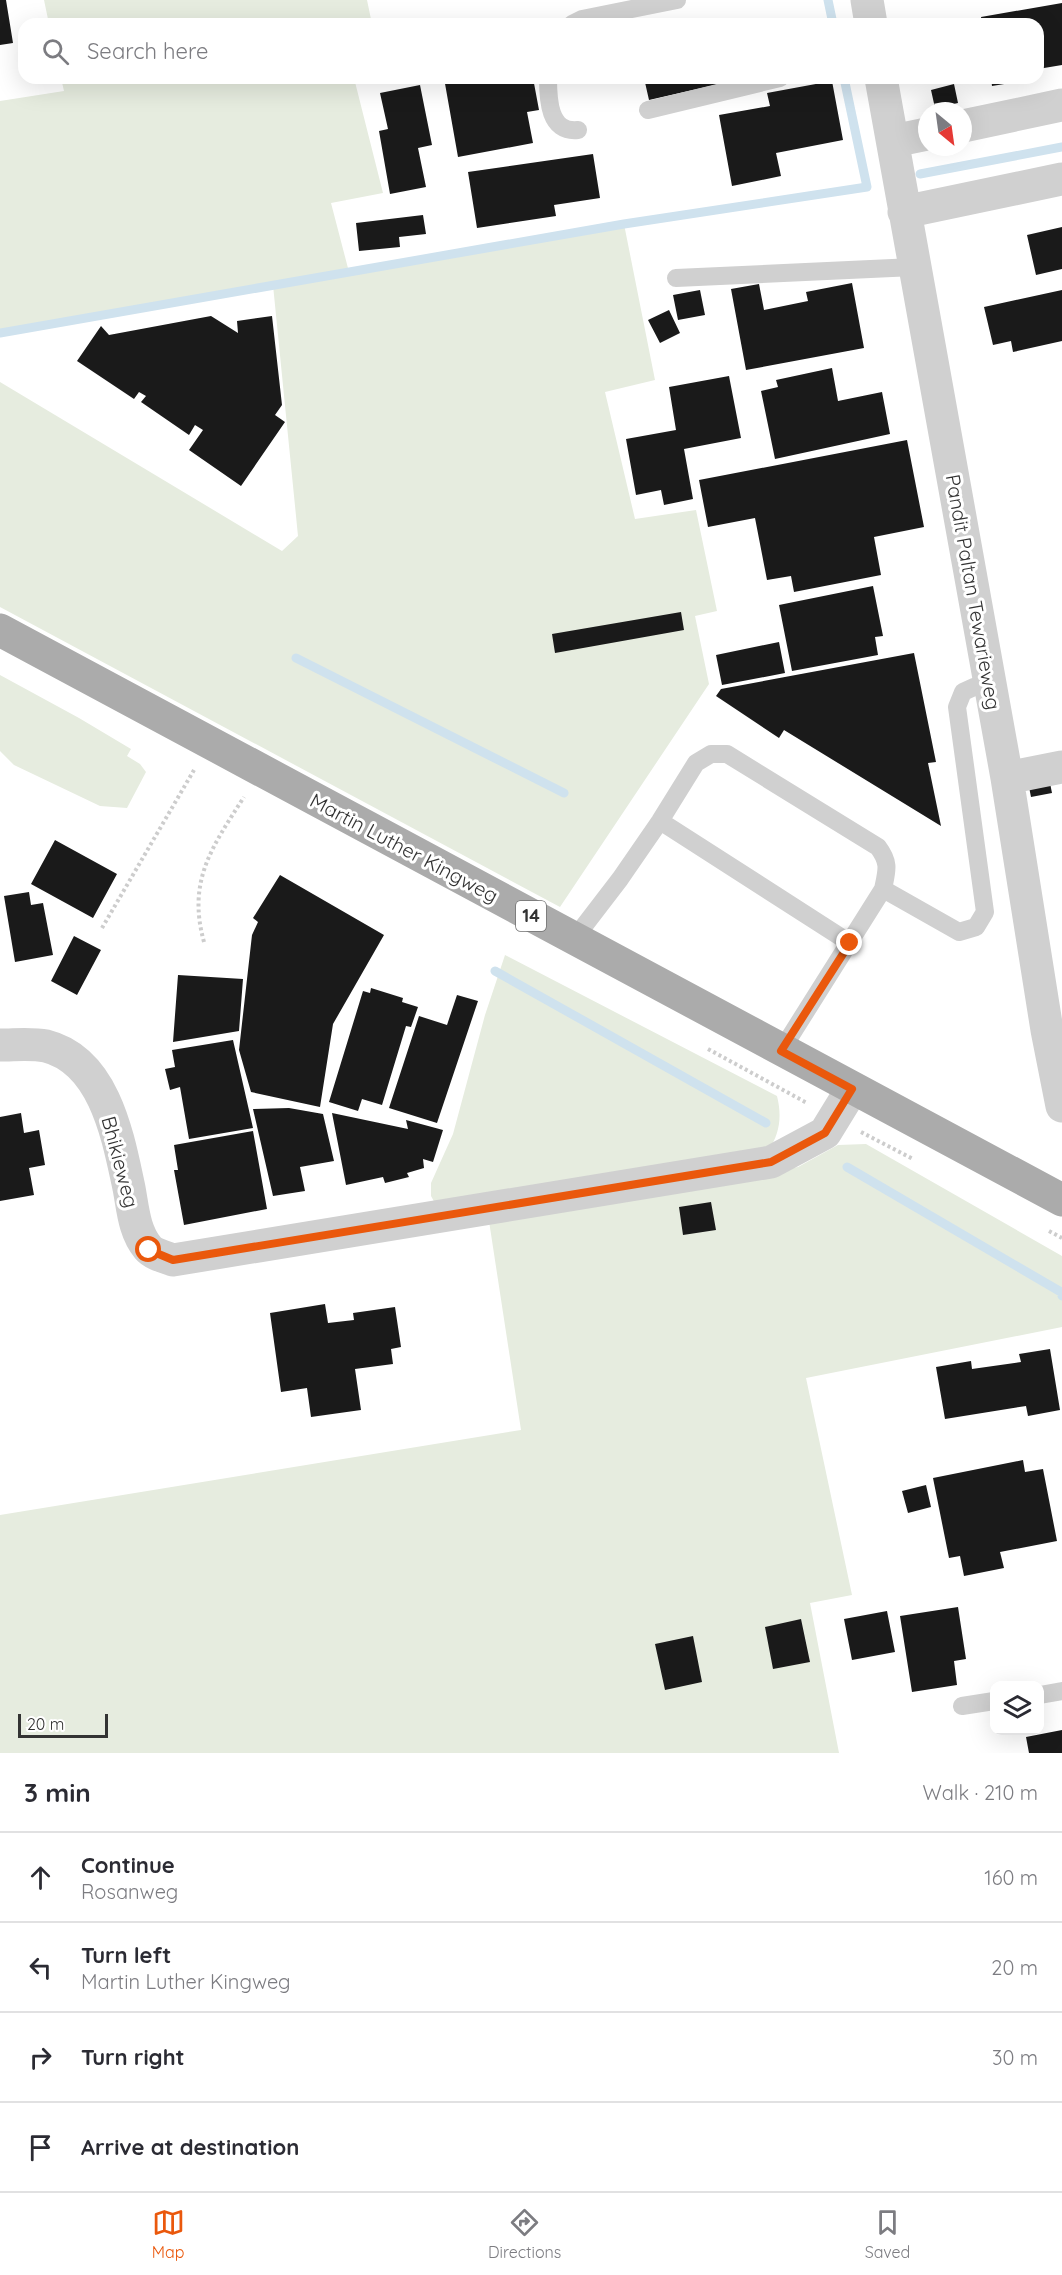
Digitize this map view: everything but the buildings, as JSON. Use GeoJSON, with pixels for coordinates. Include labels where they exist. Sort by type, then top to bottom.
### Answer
{"type":"FeatureCollection","features":[{"type":"Feature","properties":{"kind":"main road","name":"Martin Luther Kingweg"},"geometry":{"type":"LineString","coordinates":[[0,630],[1062,1200]]}},
{"type":"Feature","properties":{"kind":"street"},"geometry":{"type":"LineString","coordinates":[[867,0],[870,18]]}},
{"type":"Feature","properties":{"kind":"street","name":"Pandit Paltan Tewarieweg"},"geometry":{"type":"LineString","coordinates":[[882,84],[989,683],[1054,1029],[1062,1106]]}},
{"type":"Feature","properties":{"kind":"street"},"geometry":{"type":"LineString","coordinates":[[972,124],[1062,105]]}},
{"type":"Feature","properties":{"kind":"street"},"geometry":{"type":"LineString","coordinates":[[894,141],[918,136]]}},
{"type":"Feature","properties":{"kind":"street"},"geometry":{"type":"LineString","coordinates":[[904,212],[1062,179]]}},
{"type":"Feature","properties":{"kind":"street"},"geometry":{"type":"LineString","coordinates":[[1007,778],[1062,767]]}},
{"type":"Feature","properties":{"kind":"street","name":"Bhikieweg"},"geometry":{"type":"LineString","coordinates":[[0,1045],[44,1046],[60,1051],[81,1065],[99,1092],[117,1138],[136,1228],[149,1250],[173,1260],[771,1162],[825,1133],[852,1089]]}},
{"type":"Feature","properties":{"kind":"lane"},"geometry":{"type":"LineString","coordinates":[[587,18],[677,0]]}},
{"type":"Feature","properties":{"kind":"lane"},"geometry":{"type":"LineString","coordinates":[[548,84],[549,100],[555,122],[565,130],[578,130]]}},
{"type":"Feature","properties":{"kind":"lane"},"geometry":{"type":"LineString","coordinates":[[648,110],[755,84]]}},
{"type":"Feature","properties":{"kind":"lane"},"geometry":{"type":"LineString","coordinates":[[676,278],[914,267]]}},
{"type":"Feature","properties":{"kind":"lane"},"geometry":{"type":"LineString","coordinates":[[883,889],[959,932],[976,927],[985,912],[957,707],[963,692],[989,683]]}},
{"type":"Feature","properties":{"kind":"lane"},"geometry":{"type":"LineString","coordinates":[[574,939],[620,879],[696,763],[711,754],[727,754],[878,847],[886,857],[888,868],[883,889],[781,1051]]}},
{"type":"Feature","properties":{"kind":"lane"},"geometry":{"type":"LineString","coordinates":[[660,821],[850,943]]}},
{"type":"Feature","properties":{"kind":"lane"},"geometry":{"type":"LineString","coordinates":[[1044,1694],[1062,1691]]}},
{"type":"Feature","properties":{"kind":"lane"},"geometry":{"type":"LineString","coordinates":[[962,1706],[990,1702]]}},
{"type":"Feature","properties":{"kind":"path"},"geometry":{"type":"LineString","coordinates":[[102,928],[195,769]]}},
{"type":"Feature","properties":{"kind":"path"},"geometry":{"type":"LineString","coordinates":[[204,942],[199,924],[197,901],[206,865],[211,849],[244,797]]}},
{"type":"Feature","properties":{"kind":"shaded area"},"geometry":{"type":"Polygon","coordinates":[[[44,0],[367,0],[371,18],[48,18],[44,0]]]}},
{"type":"Feature","properties":{"kind":"shaded area"},"geometry":{"type":"Polygon","coordinates":[[[62,84],[356,84],[383,193],[331,203],[349,272],[624,224],[655,380],[605,392],[635,519],[696,510],[717,611],[695,616],[709,684],[560,907],[0,607],[0,382],[282,551],[298,536],[273,285],[0,333],[0,101],[64,91],[62,84]]]}},
{"type":"Feature","properties":{"kind":"shaded area"},"geometry":{"type":"Polygon","coordinates":[[[0,675],[131,749],[127,756],[140,764],[146,772],[127,808],[100,806],[14,765],[0,751],[0,675]]]}},
{"type":"Feature","properties":{"kind":"shaded area"},"geometry":{"type":"Polygon","coordinates":[[[505,955],[777,1096],[779,1125],[768,1151],[436,1205],[431,1196],[431,1183],[453,1134],[485,1015],[505,955]]]}},
{"type":"Feature","properties":{"kind":"shaded area"},"geometry":{"type":"Polygon","coordinates":[[[866,1144],[1062,1256],[1062,1327],[806,1378],[852,1595],[810,1603],[839,1753],[0,1753],[0,1515],[521,1430],[489,1221],[798,1167],[838,1145],[866,1144]]]}},
{"type":"Feature","properties":{"kind":"waterway"},"geometry":{"type":"LineString","coordinates":[[828,0],[832,18]]}},
{"type":"Feature","properties":{"kind":"waterway"},"geometry":{"type":"LineString","coordinates":[[0,333],[624,224],[867,187],[845,84]]}},
{"type":"Feature","properties":{"kind":"waterway"},"geometry":{"type":"LineString","coordinates":[[920,174],[1062,147]]}},
{"type":"Feature","properties":{"kind":"waterway"},"geometry":{"type":"LineString","coordinates":[[296,658],[564,793]]}},
{"type":"Feature","properties":{"kind":"waterway"},"geometry":{"type":"LineString","coordinates":[[495,971],[766,1123]]}},
{"type":"Feature","properties":{"kind":"waterway"},"geometry":{"type":"LineString","coordinates":[[847,1167],[1061,1292],[1062,1296]]}},
{"type":"Feature","properties":{"kind":"route"},"geometry":{"type":"LineString","coordinates":[[149,1250],[173,1260],[771,1162],[825,1133],[852,1089],[781,1051],[850,943]]}}]}
